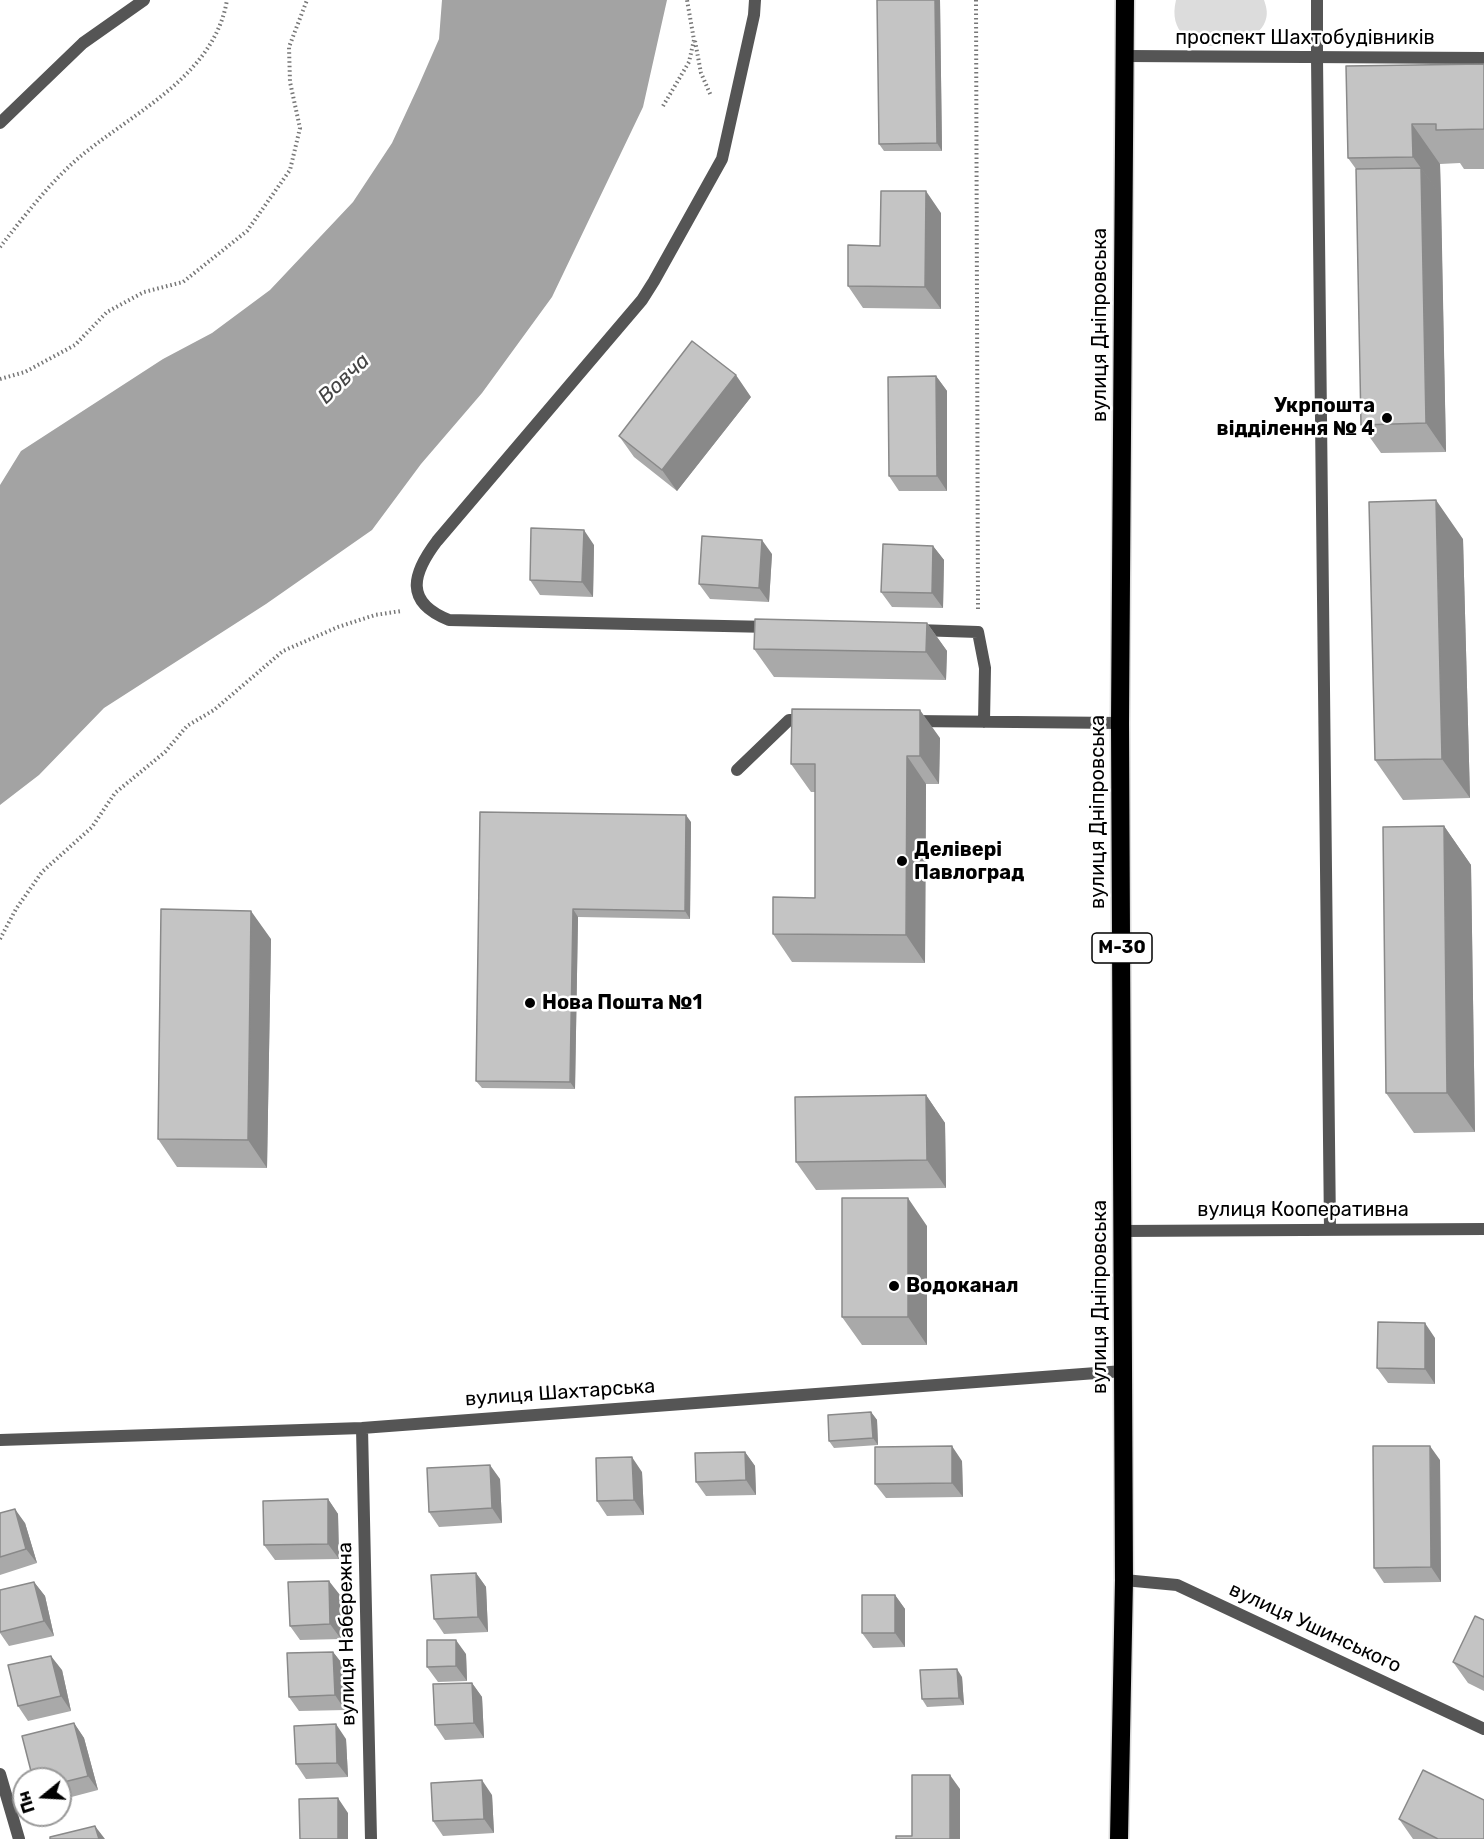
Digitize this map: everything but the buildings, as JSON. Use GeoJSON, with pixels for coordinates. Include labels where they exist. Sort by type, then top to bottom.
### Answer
{"type":"FeatureCollection","features":[{"type":"Feature","properties":{"kind":"highway","name":"вулиця Дніпровська"},"geometry":{"type":"LineString","coordinates":[[1119,1839],[1124,1580],[1120,723],[1125,0]]}},
{"type":"Feature","properties":{"kind":"street"},"geometry":{"type":"LineString","coordinates":[[0,123],[83,43],[144,0]]}},
{"type":"Feature","properties":{"kind":"street"},"geometry":{"type":"LineString","coordinates":[[755,0],[754,15],[722,159],[642,300],[424,558],[417,579],[418,597],[429,612],[449,620],[778,627]]}},
{"type":"Feature","properties":{"kind":"street"},"geometry":{"type":"LineString","coordinates":[[1317,0],[1330,1229]]}},
{"type":"Feature","properties":{"kind":"street","name":"проспект Шахтобудівників"},"geometry":{"type":"LineString","coordinates":[[1126,56],[1484,58]]}},
{"type":"Feature","properties":{"kind":"street"},"geometry":{"type":"LineString","coordinates":[[908,630],[978,632],[985,668],[984,722]]}},
{"type":"Feature","properties":{"kind":"street"},"geometry":{"type":"LineString","coordinates":[[737,770],[789,720],[823,720]]}},
{"type":"Feature","properties":{"kind":"street"},"geometry":{"type":"LineString","coordinates":[[892,721],[1120,723]]}},
{"type":"Feature","properties":{"kind":"street","name":"вулиця Кооперативна"},"geometry":{"type":"LineString","coordinates":[[1122,1232],[1484,1229]]}},
{"type":"Feature","properties":{"kind":"street","name":"вулиця Шахтарська"},"geometry":{"type":"LineString","coordinates":[[0,1440],[362,1428],[1123,1371]]}},
{"type":"Feature","properties":{"kind":"street","name":"вулиця Набережна"},"geometry":{"type":"LineString","coordinates":[[362,1428],[371,1839]]}},
{"type":"Feature","properties":{"kind":"street","name":"вулиця Ушинського"},"geometry":{"type":"LineString","coordinates":[[1124,1580],[1178,1585],[1484,1729]]}},
{"type":"Feature","properties":{"kind":"street"},"geometry":{"type":"LineString","coordinates":[[0,1774],[19,1839]]}},
{"type":"Feature","properties":{"kind":"path"},"geometry":{"type":"LineString","coordinates":[[0,247],[35,204],[74,162],[140,113],[211,46],[225,15],[227,0]]}},
{"type":"Feature","properties":{"kind":"path"},"geometry":{"type":"LineString","coordinates":[[0,379],[25,372],[75,345],[107,312],[144,292],[183,282],[247,231],[290,170],[300,128],[290,82],[289,47],[307,0]]}},
{"type":"Feature","properties":{"kind":"path"},"geometry":{"type":"LineString","coordinates":[[687,0],[701,73],[717,108],[730,121]]}},
{"type":"Feature","properties":{"kind":"path"},"geometry":{"type":"LineString","coordinates":[[975,0],[978,632]]}},
{"type":"Feature","properties":{"kind":"path"},"geometry":{"type":"LineString","coordinates":[[663,106],[690,62],[694,40]]}},
{"type":"Feature","properties":{"kind":"path"},"geometry":{"type":"LineString","coordinates":[[0,939],[16,909],[42,872],[92,827],[115,793],[165,752],[187,726],[214,710],[284,651],[339,627],[375,615],[410,609],[429,612]]}},
{"type":"Feature","properties":{"kind":"shaded area"},"geometry":{"type":"Polygon","coordinates":[[[1176,0],[1264,0],[1267,16],[1259,31],[1246,40],[1230,45],[1212,46],[1196,42],[1182,34],[1175,20],[1176,0]]]}},
{"type":"Feature","properties":{"kind":"water","name":"Вовча"},"geometry":{"type":"Polygon","coordinates":[[[442,0],[667,0],[643,107],[552,297],[482,393],[421,464],[372,530],[266,604],[104,708],[39,775],[0,805],[0,485],[21,451],[163,359],[212,333],[270,290],[353,202],[392,143],[418,87],[439,39],[442,0]]]}},
{"type":"Feature","properties":{"kind":"place","name":"Укрпошта відділення № 4"},"geometry":{"type":"Point","coordinates":[1387,418]}},
{"type":"Feature","properties":{"kind":"place","name":"Делівері Павлоград"},"geometry":{"type":"Point","coordinates":[902,861]}},
{"type":"Feature","properties":{"kind":"place","name":"Нова Пошта №1"},"geometry":{"type":"Point","coordinates":[530,1003]}},
{"type":"Feature","properties":{"kind":"place","name":"Водоканал"},"geometry":{"type":"Point","coordinates":[894,1286]}}]}
